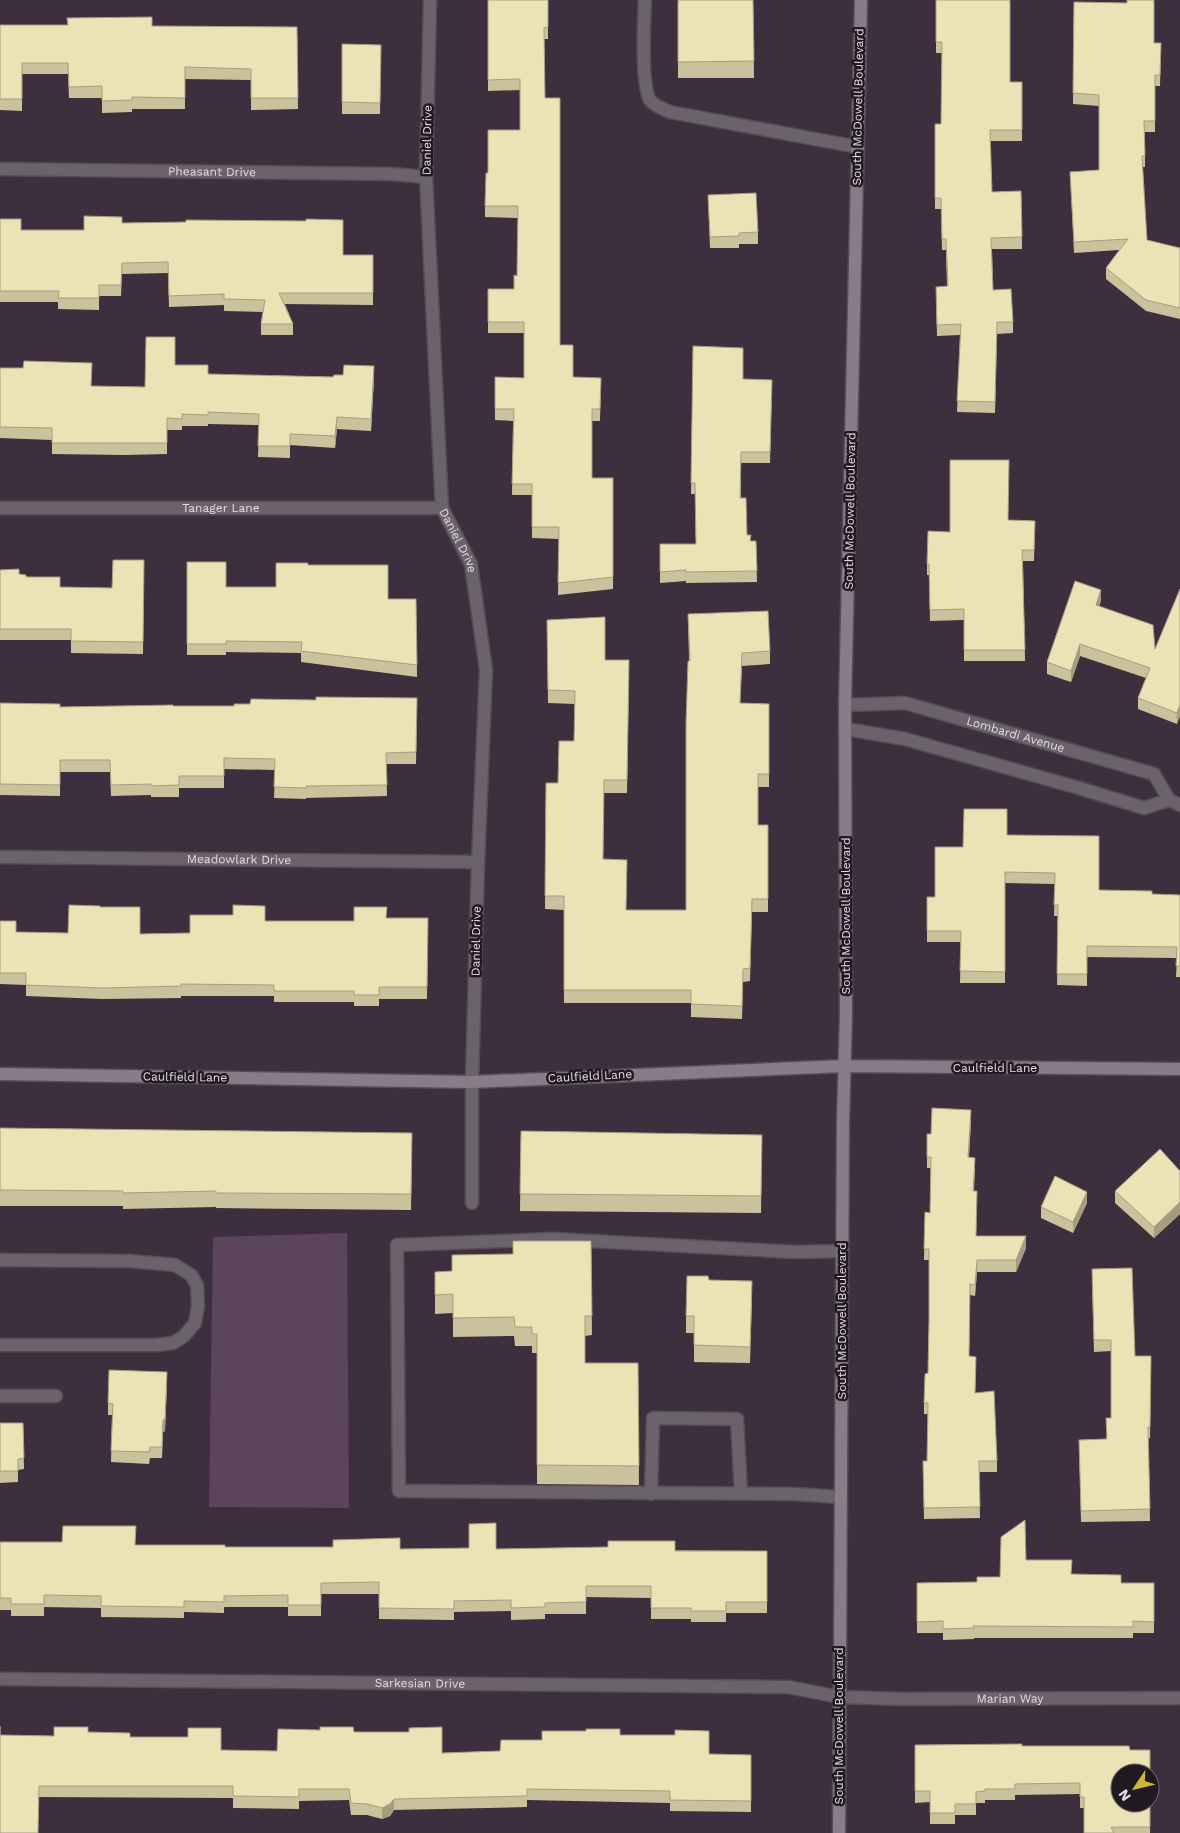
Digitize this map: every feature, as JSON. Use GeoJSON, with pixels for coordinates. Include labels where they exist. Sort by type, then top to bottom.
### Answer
{"type":"FeatureCollection","features":[{"type":"Feature","properties":{"kind":"main road","name":"South McDowell Boulevard"},"geometry":{"type":"LineString","coordinates":[[839,1833],[845,705],[861,0]]}},
{"type":"Feature","properties":{"kind":"main road","name":"Caulfield Lane"},"geometry":{"type":"LineString","coordinates":[[0,1074],[472,1082],[844,1066],[1180,1069]]}},
{"type":"Feature","properties":{"kind":"street","name":"Daniel Drive"},"geometry":{"type":"LineString","coordinates":[[430,0],[426,176],[442,508],[471,564],[486,670],[472,1082],[472,1203]]}},
{"type":"Feature","properties":{"kind":"street"},"geometry":{"type":"LineString","coordinates":[[645,0],[646,91],[652,102],[670,112],[858,147]]}},
{"type":"Feature","properties":{"kind":"street","name":"Pheasant Drive"},"geometry":{"type":"LineString","coordinates":[[0,169],[426,176]]}},
{"type":"Feature","properties":{"kind":"street","name":"Tanager Lane"},"geometry":{"type":"LineString","coordinates":[[0,508],[442,508]]}},
{"type":"Feature","properties":{"kind":"street","name":"Lombardi Avenue"},"geometry":{"type":"LineString","coordinates":[[845,705],[905,703],[1154,774],[1175,802],[1144,808],[1070,785],[905,739],[846,730]]}},
{"type":"Feature","properties":{"kind":"street","name":"Meadowlark Drive"},"geometry":{"type":"LineString","coordinates":[[0,857],[478,862]]}},
{"type":"Feature","properties":{"kind":"street"},"geometry":{"type":"LineString","coordinates":[[841,1498],[793,1494],[399,1491],[397,1245],[553,1239],[794,1252],[842,1251]]}},
{"type":"Feature","properties":{"kind":"street"},"geometry":{"type":"LineString","coordinates":[[0,1260],[130,1261],[175,1264],[191,1275],[197,1285],[198,1306],[195,1323],[184,1336],[173,1343],[157,1345],[0,1345]]}},
{"type":"Feature","properties":{"kind":"street"},"geometry":{"type":"LineString","coordinates":[[0,1396],[56,1396]]}},
{"type":"Feature","properties":{"kind":"street"},"geometry":{"type":"LineString","coordinates":[[651,1494],[654,1418],[737,1419],[741,1494]]}},
{"type":"Feature","properties":{"kind":"street","name":"Sarkesian Drive"},"geometry":{"type":"LineString","coordinates":[[0,1679],[788,1687],[840,1697]]}},
{"type":"Feature","properties":{"kind":"street","name":"Marian Way"},"geometry":{"type":"LineString","coordinates":[[840,1697],[1180,1698]]}},
{"type":"Feature","properties":{"kind":"shaded area"},"geometry":{"type":"Polygon","coordinates":[[[347,1233],[349,1508],[209,1507],[213,1237],[347,1233]]]}},
{"type":"Feature","properties":{"kind":"building"},"geometry":{"type":"Polygon","coordinates":[[[488,0],[548,0],[548,27],[544,28],[545,98],[560,98],[560,345],[573,345],[573,377],[601,378],[600,409],[592,409],[592,478],[613,478],[613,577],[558,583],[559,527],[532,527],[532,484],[512,484],[514,409],[495,409],[495,377],[524,378],[524,322],[488,322],[488,289],[514,289],[514,275],[517,276],[518,206],[485,206],[486,173],[488,173],[488,130],[520,130],[520,79],[488,80],[488,0]]]}},
{"type":"Feature","properties":{"kind":"building"},"geometry":{"type":"Polygon","coordinates":[[[678,0],[753,0],[754,61],[678,62],[678,0]]]}},
{"type":"Feature","properties":{"kind":"building"},"geometry":{"type":"Polygon","coordinates":[[[936,0],[1010,0],[1010,82],[1022,82],[1022,130],[990,130],[992,192],[1021,191],[1022,237],[991,238],[993,290],[1011,289],[1013,322],[997,322],[995,402],[957,401],[961,324],[937,325],[936,287],[948,286],[946,239],[942,239],[941,198],[935,198],[935,124],[941,124],[942,42],[936,42],[936,0]]]}},
{"type":"Feature","properties":{"kind":"building"},"geometry":{"type":"Polygon","coordinates":[[[1127,0],[1154,0],[1154,43],[1161,43],[1160,75],[1155,75],[1155,121],[1144,121],[1145,156],[1142,156],[1147,240],[1180,248],[1180,308],[1146,300],[1106,268],[1128,239],[1074,242],[1070,172],[1099,170],[1099,95],[1073,93],[1074,2],[1127,3],[1127,0]]]}},
{"type":"Feature","properties":{"kind":"building"},"geometry":{"type":"Polygon","coordinates":[[[152,17],[152,26],[297,27],[298,98],[251,98],[251,69],[185,67],[185,98],[132,97],[132,100],[102,101],[102,86],[69,87],[68,63],[22,63],[22,99],[0,99],[0,25],[68,25],[67,18],[152,17]]]}},
{"type":"Feature","properties":{"kind":"building"},"geometry":{"type":"Polygon","coordinates":[[[342,44],[381,45],[380,103],[342,102],[342,44]]]}},
{"type":"Feature","properties":{"kind":"building"},"geometry":{"type":"Polygon","coordinates":[[[756,193],[758,232],[739,233],[739,236],[710,237],[708,195],[756,193]]]}},
{"type":"Feature","properties":{"kind":"building"},"geometry":{"type":"Polygon","coordinates":[[[84,216],[122,217],[122,223],[186,222],[186,220],[343,220],[343,255],[373,255],[373,293],[279,293],[293,324],[261,324],[265,300],[224,299],[224,294],[169,296],[168,262],[122,263],[121,285],[99,285],[99,298],[58,298],[59,291],[0,291],[0,219],[21,219],[21,230],[84,230],[84,216]]]}},
{"type":"Feature","properties":{"kind":"building"},"geometry":{"type":"Polygon","coordinates":[[[146,337],[175,337],[175,365],[208,365],[208,374],[333,377],[334,375],[343,375],[344,365],[374,366],[371,419],[337,417],[335,436],[290,434],[290,446],[258,446],[259,414],[208,412],[208,415],[182,414],[182,419],[167,418],[167,443],[52,443],[52,428],[0,427],[0,368],[23,368],[24,361],[92,363],[91,386],[145,387],[146,337]]]}},
{"type":"Feature","properties":{"kind":"building"},"geometry":{"type":"Polygon","coordinates":[[[693,346],[743,348],[743,379],[772,380],[770,452],[741,452],[740,498],[746,498],[747,535],[751,535],[750,541],[756,541],[757,571],[686,572],[686,570],[660,572],[660,544],[696,544],[695,483],[691,483],[693,346]]]}},
{"type":"Feature","properties":{"kind":"building"},"geometry":{"type":"Polygon","coordinates":[[[950,460],[1009,460],[1008,520],[1035,521],[1034,550],[1022,550],[1025,650],[964,650],[964,609],[930,610],[929,564],[927,564],[928,531],[950,532],[950,460]]]}},
{"type":"Feature","properties":{"kind":"building"},"geometry":{"type":"Polygon","coordinates":[[[113,560],[144,560],[143,642],[71,641],[71,629],[0,629],[0,570],[19,569],[19,574],[26,575],[26,577],[60,577],[60,587],[112,588],[113,560]]]}},
{"type":"Feature","properties":{"kind":"building"},"geometry":{"type":"Polygon","coordinates":[[[187,562],[226,562],[226,587],[276,587],[276,563],[388,565],[388,599],[416,599],[417,665],[301,651],[302,642],[226,641],[226,644],[187,644],[187,562]]]}},
{"type":"Feature","properties":{"kind":"building"},"geometry":{"type":"Polygon","coordinates":[[[1075,581],[1101,590],[1096,605],[1153,625],[1155,649],[1180,589],[1180,705],[1177,713],[1138,698],[1150,668],[1080,644],[1071,671],[1047,662],[1075,581]]]}},
{"type":"Feature","properties":{"kind":"building"},"geometry":{"type":"Polygon","coordinates":[[[768,611],[770,651],[742,653],[740,703],[769,704],[769,774],[758,774],[758,825],[768,825],[768,899],[752,899],[750,968],[743,969],[742,1006],[691,1004],[691,990],[564,990],[564,896],[545,896],[546,783],[558,783],[559,741],[574,741],[575,691],[548,690],[547,620],[605,617],[605,660],[629,660],[627,780],[604,780],[603,859],[627,860],[626,910],[686,910],[686,723],[688,661],[690,661],[688,614],[768,611]]]}},
{"type":"Feature","properties":{"kind":"building"},"geometry":{"type":"Polygon","coordinates":[[[316,697],[417,698],[416,752],[386,753],[387,785],[306,786],[306,788],[274,787],[275,759],[224,758],[224,776],[179,776],[179,785],[111,785],[110,760],[60,760],[60,785],[0,784],[0,703],[60,704],[60,707],[234,706],[234,704],[250,704],[251,699],[316,700],[316,697]]]}},
{"type":"Feature","properties":{"kind":"building"},"geometry":{"type":"Polygon","coordinates":[[[964,809],[1007,809],[1007,835],[1099,836],[1099,890],[1152,891],[1152,894],[1180,895],[1180,966],[1176,966],[1177,947],[1087,946],[1087,974],[1057,974],[1058,905],[1054,905],[1055,873],[1005,872],[1005,972],[960,971],[961,931],[927,931],[927,897],[935,897],[935,847],[963,847],[964,809]]]}},
{"type":"Feature","properties":{"kind":"building"},"geometry":{"type":"Polygon","coordinates":[[[69,905],[140,907],[140,934],[190,933],[190,915],[233,915],[233,905],[265,906],[265,921],[354,921],[354,907],[387,907],[386,918],[428,918],[427,987],[379,987],[379,995],[354,995],[354,991],[274,991],[274,985],[181,984],[181,986],[103,988],[26,985],[26,973],[0,973],[0,921],[16,921],[16,932],[68,933],[69,905]]]}},
{"type":"Feature","properties":{"kind":"building"},"geometry":{"type":"Polygon","coordinates":[[[932,1108],[971,1110],[968,1157],[975,1158],[973,1191],[977,1191],[976,1236],[1026,1236],[1016,1260],[977,1260],[975,1285],[970,1284],[969,1356],[976,1357],[975,1393],[994,1391],[997,1461],[979,1461],[980,1507],[924,1508],[923,1461],[927,1461],[928,1403],[924,1403],[925,1374],[928,1373],[929,1249],[924,1249],[925,1212],[930,1213],[931,1157],[927,1157],[927,1134],[931,1134],[932,1108]]]}},
{"type":"Feature","properties":{"kind":"building"},"geometry":{"type":"Polygon","coordinates":[[[0,1128],[412,1133],[411,1194],[216,1193],[216,1191],[123,1193],[123,1191],[0,1190],[0,1128]]]}},
{"type":"Feature","properties":{"kind":"building"},"geometry":{"type":"Polygon","coordinates":[[[521,1131],[762,1135],[761,1196],[520,1194],[521,1131]]]}},
{"type":"Feature","properties":{"kind":"building"},"geometry":{"type":"Polygon","coordinates":[[[1160,1149],[1180,1171],[1180,1202],[1154,1227],[1115,1191],[1160,1149]]]}},
{"type":"Feature","properties":{"kind":"building"},"geometry":{"type":"Polygon","coordinates":[[[1055,1176],[1087,1192],[1073,1222],[1041,1207],[1055,1176]]]}},
{"type":"Feature","properties":{"kind":"building"},"geometry":{"type":"Polygon","coordinates":[[[513,1241],[591,1241],[592,1316],[585,1316],[585,1363],[638,1363],[639,1466],[537,1465],[537,1334],[532,1334],[532,1327],[515,1327],[514,1317],[453,1318],[453,1294],[435,1295],[435,1272],[452,1271],[452,1255],[513,1254],[513,1241]]]}},
{"type":"Feature","properties":{"kind":"building"},"geometry":{"type":"Polygon","coordinates":[[[1132,1268],[1135,1356],[1151,1356],[1150,1427],[1148,1427],[1150,1509],[1081,1511],[1079,1440],[1107,1439],[1106,1418],[1111,1418],[1111,1340],[1094,1340],[1092,1269],[1132,1268]]]}},
{"type":"Feature","properties":{"kind":"building"},"geometry":{"type":"Polygon","coordinates":[[[687,1276],[708,1276],[709,1280],[752,1281],[750,1347],[694,1345],[694,1316],[686,1316],[687,1276]]]}},
{"type":"Feature","properties":{"kind":"building"},"geometry":{"type":"Polygon","coordinates":[[[109,1370],[167,1372],[162,1447],[150,1447],[149,1452],[111,1451],[113,1404],[108,1403],[109,1370]]]}},
{"type":"Feature","properties":{"kind":"building"},"geometry":{"type":"Polygon","coordinates":[[[0,1423],[23,1423],[24,1458],[18,1459],[18,1471],[0,1471],[0,1423]]]}},
{"type":"Feature","properties":{"kind":"building"},"geometry":{"type":"Polygon","coordinates":[[[1025,1520],[1026,1560],[1072,1560],[1071,1574],[1121,1575],[1121,1583],[1154,1583],[1154,1622],[1133,1621],[1133,1627],[973,1626],[974,1628],[943,1629],[943,1621],[917,1622],[917,1583],[977,1582],[977,1577],[1000,1577],[1001,1537],[1025,1520]]]}},
{"type":"Feature","properties":{"kind":"building"},"geometry":{"type":"Polygon","coordinates":[[[496,1523],[496,1549],[608,1547],[608,1541],[675,1541],[675,1551],[767,1551],[767,1602],[726,1602],[726,1611],[691,1611],[691,1608],[651,1608],[651,1586],[586,1586],[586,1602],[545,1603],[545,1607],[511,1608],[511,1600],[454,1601],[454,1609],[379,1608],[379,1582],[321,1583],[321,1605],[288,1605],[288,1595],[224,1596],[224,1602],[184,1601],[184,1607],[101,1606],[101,1596],[44,1595],[44,1604],[11,1604],[11,1598],[0,1598],[0,1542],[62,1542],[63,1526],[136,1526],[135,1545],[333,1547],[333,1540],[400,1538],[400,1549],[469,1548],[469,1524],[496,1523]]]}},
{"type":"Feature","properties":{"kind":"building"},"geometry":{"type":"Polygon","coordinates":[[[54,1727],[88,1727],[88,1732],[130,1733],[130,1737],[188,1737],[188,1728],[221,1728],[221,1750],[277,1751],[278,1729],[320,1730],[320,1727],[353,1727],[354,1732],[409,1732],[409,1728],[442,1727],[442,1753],[500,1751],[501,1740],[542,1740],[542,1731],[620,1729],[620,1735],[675,1735],[675,1730],[709,1731],[709,1754],[751,1755],[751,1801],[670,1800],[670,1791],[527,1789],[527,1796],[394,1799],[390,1804],[382,1808],[367,1804],[351,1803],[349,1789],[299,1789],[299,1797],[233,1796],[233,1786],[39,1786],[38,1833],[0,1833],[0,1735],[54,1736],[54,1727]]]}},
{"type":"Feature","properties":{"kind":"building"},"geometry":{"type":"Polygon","coordinates":[[[915,1745],[1129,1746],[1130,1750],[1150,1750],[1150,1763],[1110,1763],[1110,1813],[1150,1813],[1150,1827],[1111,1827],[1114,1833],[1084,1833],[1084,1797],[1080,1797],[1080,1783],[1015,1784],[1015,1789],[985,1789],[985,1791],[976,1792],[976,1804],[955,1804],[955,1813],[930,1813],[930,1791],[915,1791],[915,1745]]]}}]}
